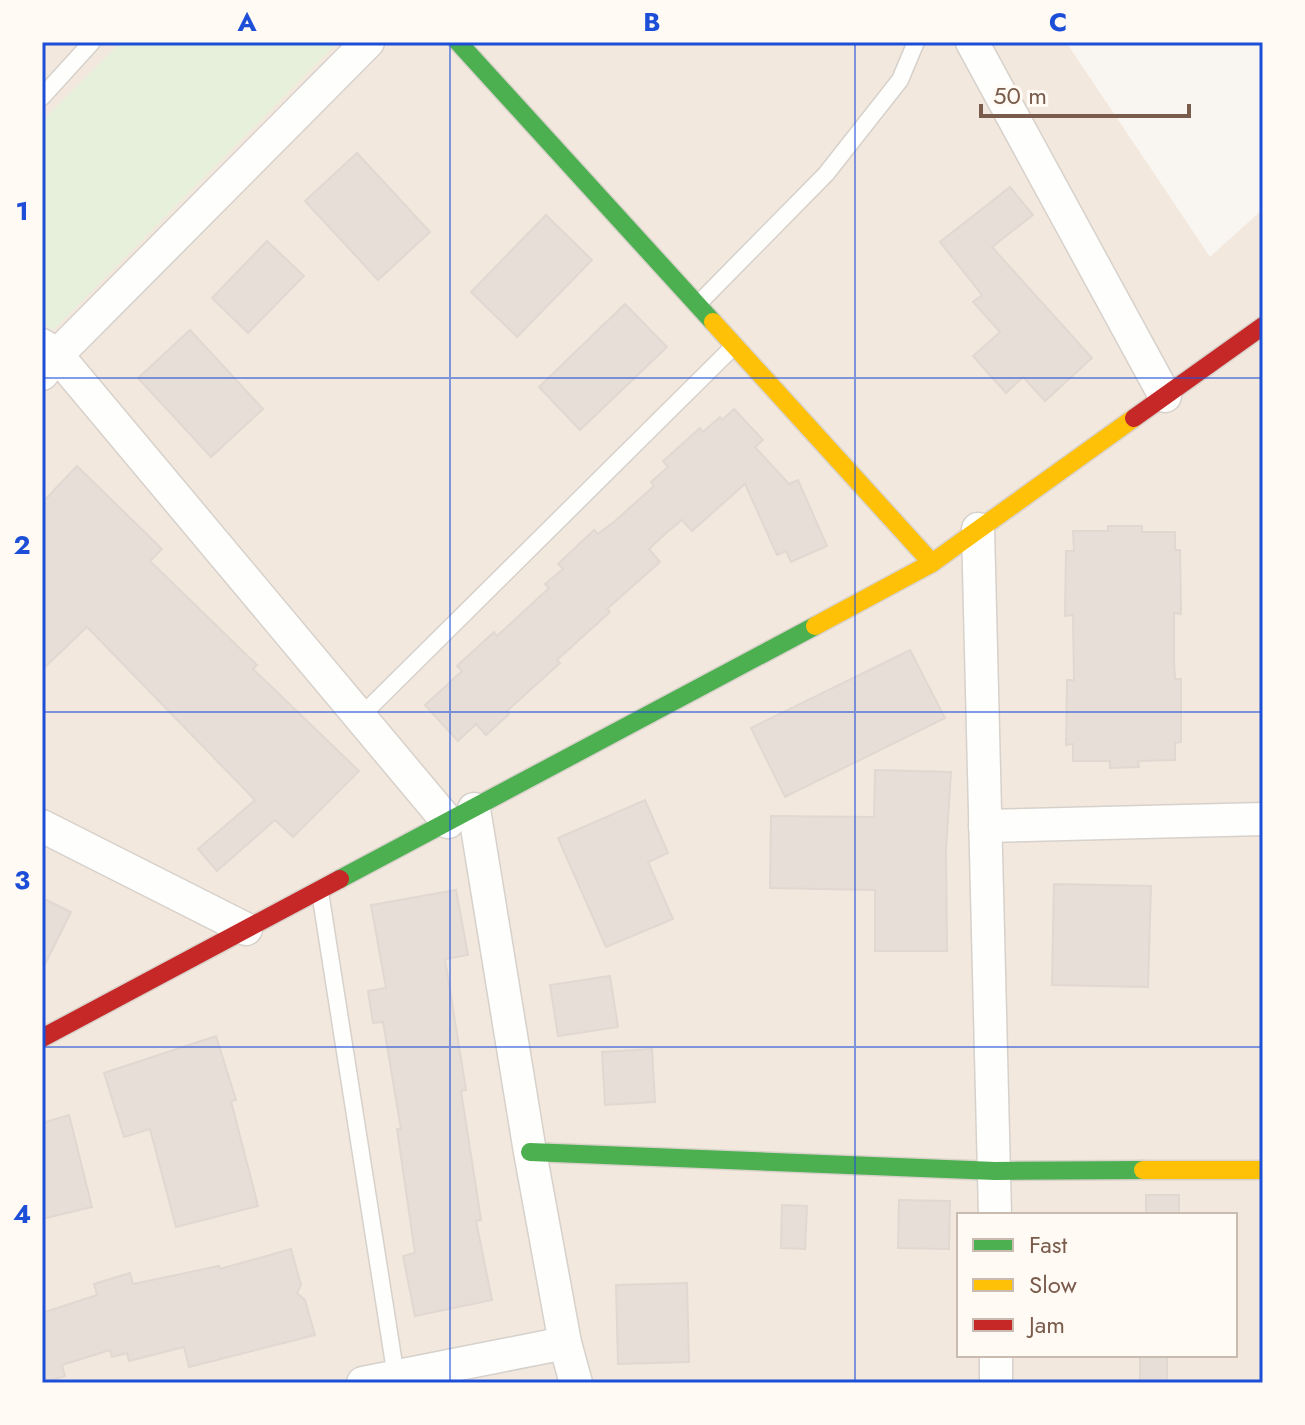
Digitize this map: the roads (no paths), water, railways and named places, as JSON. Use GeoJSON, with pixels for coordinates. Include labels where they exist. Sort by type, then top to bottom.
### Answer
{"type":"FeatureCollection","features":[{"type":"Feature","properties":{"kind":"street"},"geometry":{"type":"LineString","coordinates":[[368,42],[47,358],[360,717],[461,816],[530,1152],[565,1343],[576,1383]]}},
{"type":"Feature","properties":{"kind":"street"},"geometry":{"type":"LineString","coordinates":[[458,42],[932,563]]}},
{"type":"Feature","properties":{"kind":"street"},"geometry":{"type":"LineString","coordinates":[[972,42],[1165,396]]}},
{"type":"Feature","properties":{"kind":"street"},"geometry":{"type":"LineString","coordinates":[[42,1038],[932,563],[1263,326]]}},
{"type":"Feature","properties":{"kind":"street"},"geometry":{"type":"LineString","coordinates":[[978,529],[995,1213]]}},
{"type":"Feature","properties":{"kind":"street"},"geometry":{"type":"LineString","coordinates":[[985,826],[1263,819]]}},
{"type":"Feature","properties":{"kind":"street"},"geometry":{"type":"LineString","coordinates":[[42,826],[246,929]]}},
{"type":"Feature","properties":{"kind":"street"},"geometry":{"type":"LineString","coordinates":[[530,1152],[995,1171],[1263,1170]]}},
{"type":"Feature","properties":{"kind":"street"},"geometry":{"type":"LineString","coordinates":[[363,1383],[565,1343]]}},
{"type":"Feature","properties":{"kind":"street"},"geometry":{"type":"LineString","coordinates":[[996,1357],[996,1383]]}},
{"type":"Feature","properties":{"kind":"lane"},"geometry":{"type":"LineString","coordinates":[[696,306],[826,174],[900,80],[916,42]]}},
{"type":"Feature","properties":{"kind":"lane"},"geometry":{"type":"LineString","coordinates":[[42,97],[85,44]]}},
{"type":"Feature","properties":{"kind":"lane"},"geometry":{"type":"LineString","coordinates":[[360,717],[733,347]]}},
{"type":"Feature","properties":{"kind":"lane"},"geometry":{"type":"LineString","coordinates":[[320,890],[396,1377]]}}]}
